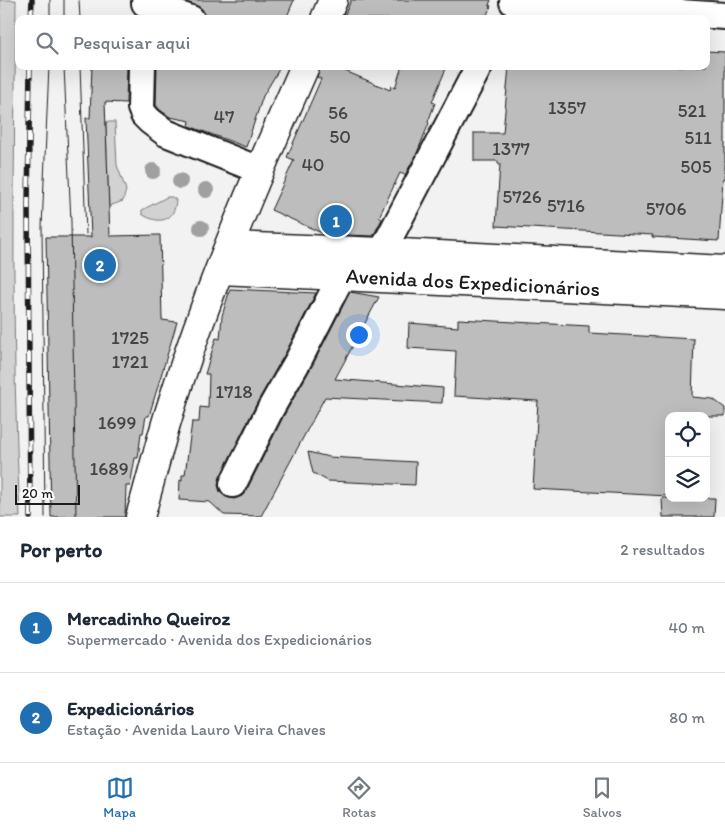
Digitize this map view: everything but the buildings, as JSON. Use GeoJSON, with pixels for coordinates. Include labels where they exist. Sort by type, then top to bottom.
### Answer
{"type":"FeatureCollection","features":[{"type":"Feature","properties":{"kind":"main road"},"geometry":{"type":"LineString","coordinates":[[327,15],[333,0]]}},
{"type":"Feature","properties":{"kind":"main road"},"geometry":{"type":"LineString","coordinates":[[140,517],[172,404],[225,258],[260,170],[303,70]]}},
{"type":"Feature","properties":{"kind":"main road","name":"Avenida dos Expedicionários"},"geometry":{"type":"LineString","coordinates":[[225,258],[381,265],[725,270]]}},
{"type":"Feature","properties":{"kind":"main road","name":"Avenida dos Expedicionários"},"geometry":{"type":"LineString","coordinates":[[225,258],[342,276],[381,265],[725,296]]}},
{"type":"Feature","properties":{"kind":"street"},"geometry":{"type":"LineString","coordinates":[[145,7],[176,15]]}},
{"type":"Feature","properties":{"kind":"street"},"geometry":{"type":"LineString","coordinates":[[510,7],[701,15]]}},
{"type":"Feature","properties":{"kind":"street"},"geometry":{"type":"LineString","coordinates":[[710,15],[725,16]]}},
{"type":"Feature","properties":{"kind":"street"},"geometry":{"type":"LineString","coordinates":[[142,70],[140,108],[144,116],[166,133],[260,170]]}},
{"type":"Feature","properties":{"kind":"street"},"geometry":{"type":"LineString","coordinates":[[381,265],[477,70]]}},
{"type":"Feature","properties":{"kind":"street"},"geometry":{"type":"LineString","coordinates":[[233,484],[271,408],[342,276]]}},
{"type":"Feature","properties":{"kind":"shaded area"},"geometry":{"type":"Polygon","coordinates":[[[0,0],[16,0],[14,323],[20,517],[0,517],[0,0]]]}},
{"type":"Feature","properties":{"kind":"shaded area"},"geometry":{"type":"Polygon","coordinates":[[[106,122],[115,122],[117,165],[126,190],[123,201],[112,205],[109,210],[106,122]]]}},
{"type":"Feature","properties":{"kind":"shaded area"},"geometry":{"type":"Polygon","coordinates":[[[167,197],[172,197],[176,200],[173,213],[169,217],[154,220],[142,214],[142,210],[167,197]]]}},
{"type":"Feature","properties":{"kind":"tram line"},"geometry":{"type":"LineString","coordinates":[[50,0],[50,15]]}},
{"type":"Feature","properties":{"kind":"tram line"},"geometry":{"type":"LineString","coordinates":[[64,0],[64,15]]}},
{"type":"Feature","properties":{"kind":"tram line"},"geometry":{"type":"LineString","coordinates":[[79,0],[80,15]]}},
{"type":"Feature","properties":{"kind":"tram line"},"geometry":{"type":"LineString","coordinates":[[45,517],[42,227],[49,70]]}},
{"type":"Feature","properties":{"kind":"tram line"},"geometry":{"type":"LineString","coordinates":[[64,70],[71,222],[76,517]]}},
{"type":"Feature","properties":{"kind":"tram line"},"geometry":{"type":"LineString","coordinates":[[80,70],[86,234]]}},
{"type":"Feature","properties":{"kind":"railway"},"geometry":{"type":"LineString","coordinates":[[31,15],[32,0]]}},
{"type":"Feature","properties":{"kind":"railway"},"geometry":{"type":"LineString","coordinates":[[30,70],[28,206],[30,517]]}},
{"type":"Feature","properties":{"kind":"place","name":"Mercadinho Queiroz"},"geometry":{"type":"Point","coordinates":[336,221]}},
{"type":"Feature","properties":{"kind":"place","name":"Expedicionários"},"geometry":{"type":"Point","coordinates":[100,265]}}]}
